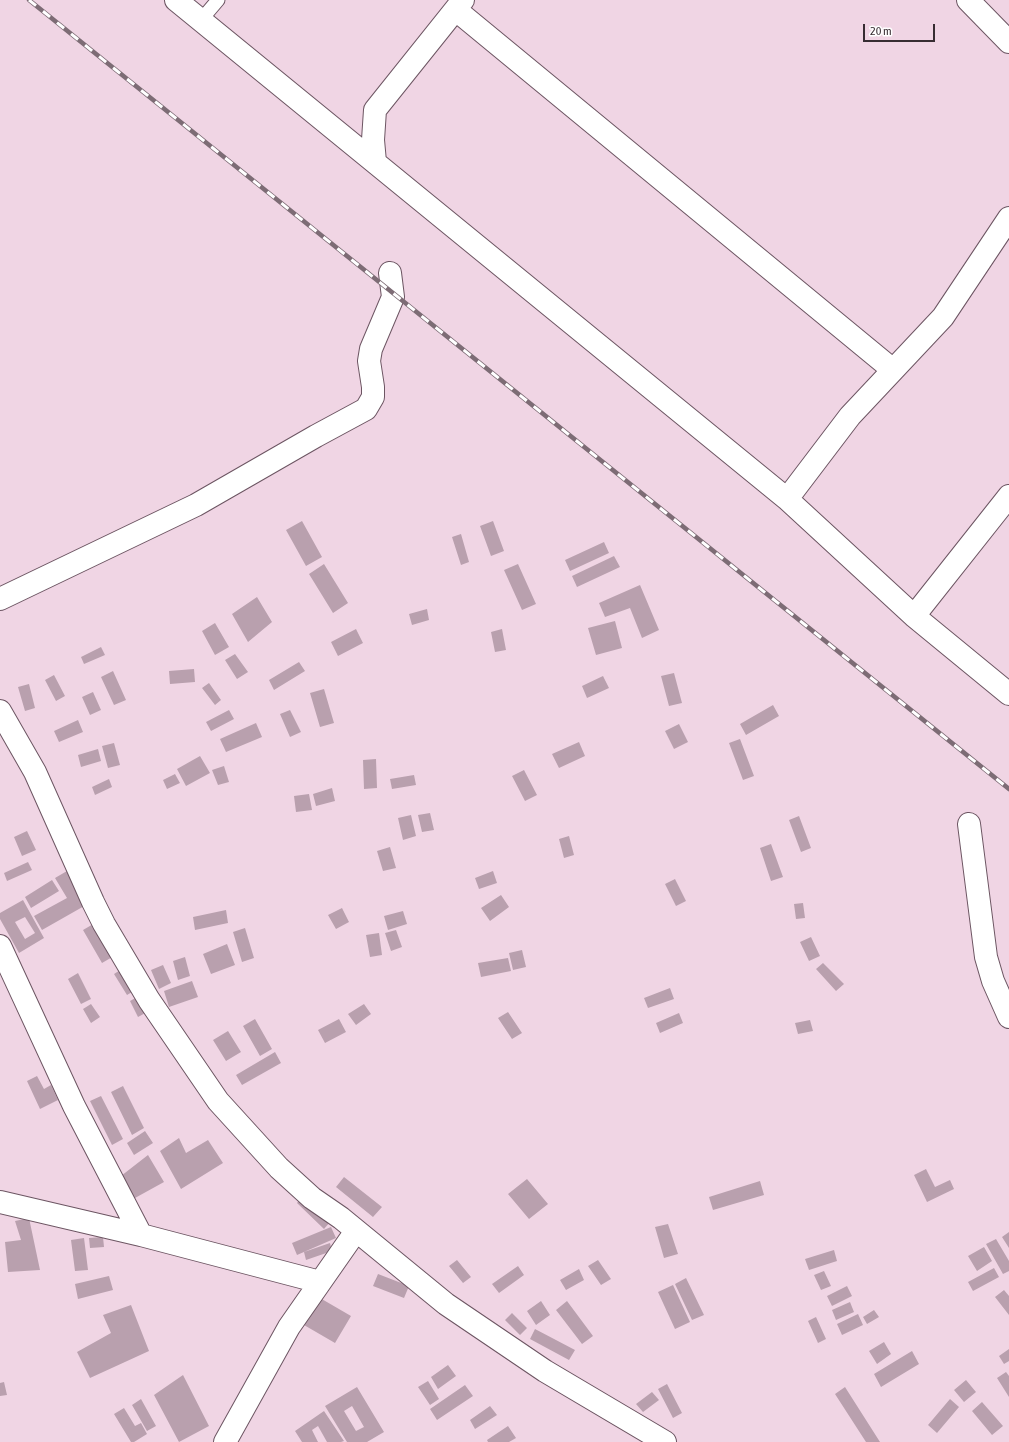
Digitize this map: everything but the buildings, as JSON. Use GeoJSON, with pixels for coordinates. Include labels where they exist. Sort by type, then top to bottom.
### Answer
{"type":"FeatureCollection","features":[{"type":"Feature","properties":{"kind":"street"},"geometry":{"type":"LineString","coordinates":[[176,0],[787,499],[914,616],[1009,694]]}},
{"type":"Feature","properties":{"kind":"street"},"geometry":{"type":"LineString","coordinates":[[968,0],[1009,42]]}},
{"type":"Feature","properties":{"kind":"street"},"geometry":{"type":"LineString","coordinates":[[375,162],[373,140],[374,110],[460,5],[893,370]]}},
{"type":"Feature","properties":{"kind":"street"},"geometry":{"type":"LineString","coordinates":[[787,499],[850,416],[943,317],[1009,218]]}},
{"type":"Feature","properties":{"kind":"street"},"geometry":{"type":"LineString","coordinates":[[0,599],[196,505],[366,409],[373,398],[369,361],[371,349],[393,297],[390,273]]}},
{"type":"Feature","properties":{"kind":"street"},"geometry":{"type":"LineString","coordinates":[[914,616],[1009,496]]}},
{"type":"Feature","properties":{"kind":"street"},"geometry":{"type":"LineString","coordinates":[[0,711],[35,772],[104,924],[168,1029],[218,1101],[279,1168],[312,1198],[356,1231],[446,1304],[545,1372],[665,1442]]}},
{"type":"Feature","properties":{"kind":"street"},"geometry":{"type":"LineString","coordinates":[[969,824],[986,957],[993,981],[1009,1017]]}},
{"type":"Feature","properties":{"kind":"street"},"geometry":{"type":"LineString","coordinates":[[0,946],[74,1106],[141,1235]]}},
{"type":"Feature","properties":{"kind":"street"},"geometry":{"type":"LineString","coordinates":[[0,1202],[141,1235],[320,1282]]}},
{"type":"Feature","properties":{"kind":"street"},"geometry":{"type":"LineString","coordinates":[[225,1442],[289,1327],[356,1231]]}},
{"type":"Feature","properties":{"kind":"lane"},"geometry":{"type":"LineString","coordinates":[[200,20],[218,0]]}},
{"type":"Feature","properties":{"kind":"railway"},"geometry":{"type":"LineString","coordinates":[[29,0],[1009,789]]}}]}
